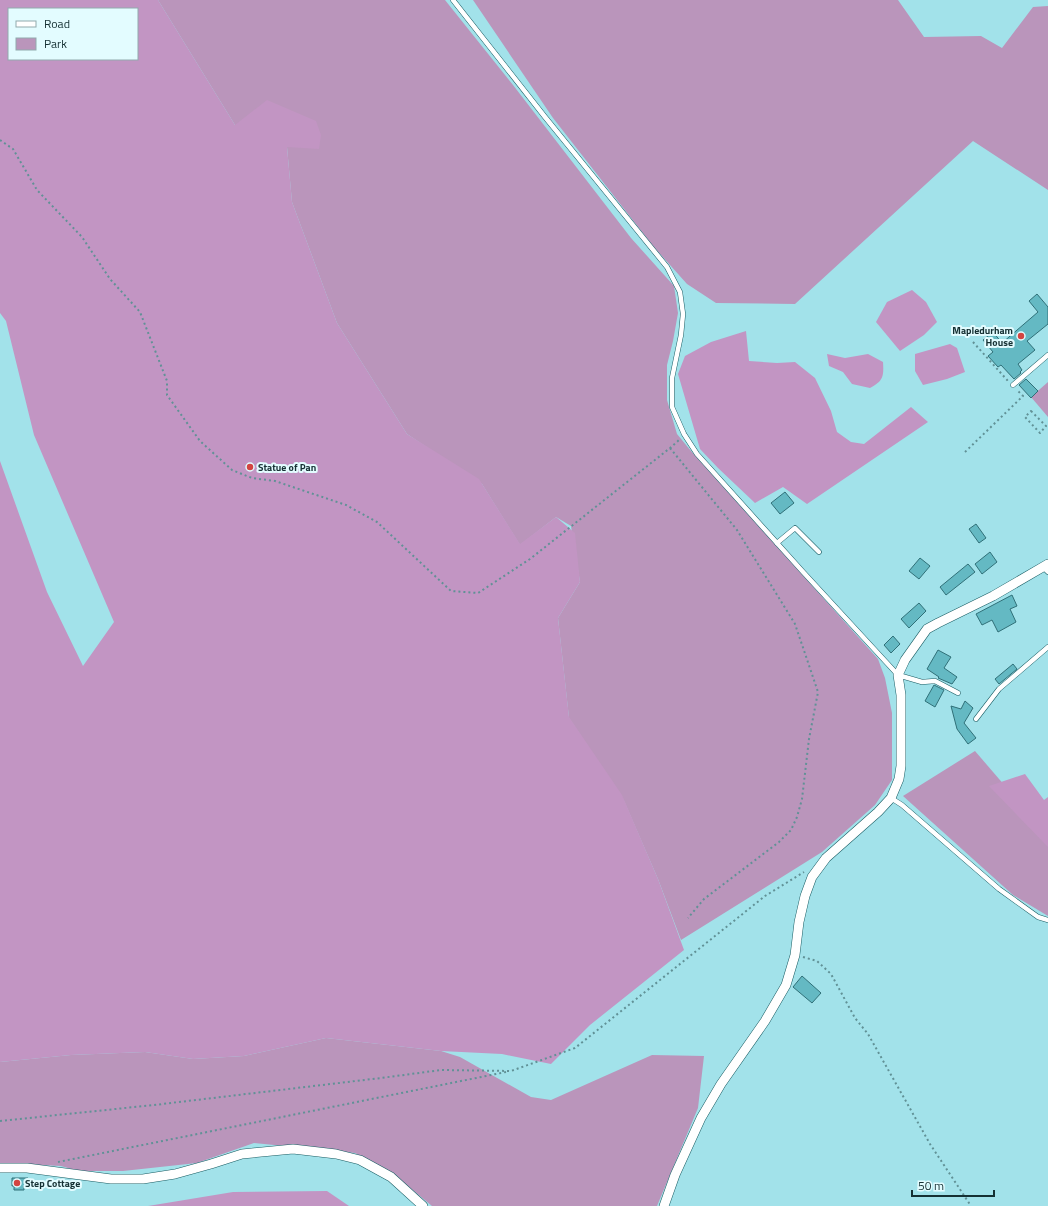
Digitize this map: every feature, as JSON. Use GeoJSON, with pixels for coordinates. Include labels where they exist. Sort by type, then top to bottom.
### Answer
{"type":"FeatureCollection","features":[{"type":"Feature","properties":{"kind":"street"},"geometry":{"type":"LineString","coordinates":[[664,1206],[675,1175],[701,1118],[720,1084],[768,1016],[786,985],[795,955],[799,922],[805,896],[812,877],[826,858],[878,812],[890,798],[899,779],[901,766],[901,695],[898,675],[906,660],[927,629],[938,622],[1047,568]]}},
{"type":"Feature","properties":{"kind":"street"},"geometry":{"type":"LineString","coordinates":[[0,1168],[27,1168],[111,1179],[144,1179],[175,1174],[242,1154],[293,1149],[336,1154],[360,1160],[391,1177],[423,1206]]}},
{"type":"Feature","properties":{"kind":"lane"},"geometry":{"type":"LineString","coordinates":[[453,0],[544,117],[667,267],[680,292],[683,314],[681,334],[672,378],[672,407],[684,434],[697,454],[898,675],[922,682],[935,681],[958,693]]}},
{"type":"Feature","properties":{"kind":"lane"},"geometry":{"type":"LineString","coordinates":[[1013,386],[1048,355]]}},
{"type":"Feature","properties":{"kind":"lane"},"geometry":{"type":"LineString","coordinates":[[777,543],[794,528],[819,552]]}},
{"type":"Feature","properties":{"kind":"lane"},"geometry":{"type":"LineString","coordinates":[[976,719],[1000,689],[1048,647]]}},
{"type":"Feature","properties":{"kind":"lane"},"geometry":{"type":"LineString","coordinates":[[890,798],[902,805],[999,889],[1038,916],[1048,920]]}},
{"type":"Feature","properties":{"kind":"path"},"geometry":{"type":"LineString","coordinates":[[0,140],[13,148],[37,190],[82,237],[110,279],[140,312],[167,381],[167,395],[200,441],[232,470],[252,478],[275,482],[346,504],[377,522],[451,591],[478,593],[530,559],[670,448],[684,434]]}},
{"type":"Feature","properties":{"kind":"path"},"geometry":{"type":"LineString","coordinates":[[965,452],[1023,396],[973,342]]}},
{"type":"Feature","properties":{"kind":"path"},"geometry":{"type":"LineString","coordinates":[[1031,411],[1046,426],[1040,433],[1025,417],[1031,411]]}},
{"type":"Feature","properties":{"kind":"path"},"geometry":{"type":"LineString","coordinates":[[670,448],[736,530],[795,624],[818,692],[802,799],[797,817],[791,830],[779,842],[704,899],[688,918]]}},
{"type":"Feature","properties":{"kind":"path"},"geometry":{"type":"LineString","coordinates":[[53,1163],[511,1071],[575,1048],[766,896],[808,869]]}},
{"type":"Feature","properties":{"kind":"path"},"geometry":{"type":"LineString","coordinates":[[795,955],[817,961],[831,974],[855,1018],[868,1034],[930,1144],[971,1206]]}},
{"type":"Feature","properties":{"kind":"path"},"geometry":{"type":"LineString","coordinates":[[0,1121],[169,1103],[441,1070],[511,1071]]}},
{"type":"Feature","properties":{"kind":"green space"},"geometry":{"type":"Polygon","coordinates":[[[158,0],[445,0],[513,85],[631,238],[674,286],[678,313],[667,365],[667,400],[677,434],[878,659],[885,678],[892,713],[892,780],[875,805],[822,852],[681,940],[658,879],[624,801],[569,718],[558,618],[580,582],[571,526],[556,517],[520,545],[482,484],[407,434],[337,323],[292,202],[287,147],[235,125],[158,0]]]}},
{"type":"Feature","properties":{"kind":"green space"},"geometry":{"type":"Polygon","coordinates":[[[473,0],[898,0],[924,37],[981,36],[1002,48],[1033,7],[1048,6],[1048,190],[973,141],[795,304],[716,303],[687,284],[653,246],[553,118],[473,0]]]}},
{"type":"Feature","properties":{"kind":"green space"},"geometry":{"type":"Polygon","coordinates":[[[1048,382],[1048,417],[1031,397],[1048,382]]]}},
{"type":"Feature","properties":{"kind":"green space"},"geometry":{"type":"Polygon","coordinates":[[[975,751],[1048,836],[1048,916],[1013,895],[903,796],[975,751]]]}},
{"type":"Feature","properties":{"kind":"green space"},"geometry":{"type":"Polygon","coordinates":[[[326,1038],[441,1051],[460,1057],[531,1097],[551,1100],[652,1055],[704,1056],[698,1108],[657,1206],[432,1206],[392,1173],[355,1153],[254,1143],[197,1163],[123,1171],[78,1171],[61,1166],[0,1163],[0,1062],[71,1055],[145,1052],[193,1059],[244,1056],[326,1038]]]}},
{"type":"Feature","properties":{"kind":"shaded area"},"geometry":{"type":"Polygon","coordinates":[[[0,0],[158,0],[235,125],[267,100],[316,121],[321,135],[319,149],[287,147],[292,202],[337,323],[407,434],[479,479],[520,544],[556,517],[575,533],[580,582],[558,618],[569,717],[622,795],[658,879],[684,950],[590,1025],[551,1064],[502,1054],[441,1051],[326,1038],[244,1056],[193,1059],[145,1052],[71,1055],[0,1062],[0,461],[47,592],[83,666],[114,622],[34,435],[6,321],[0,313],[0,0]]]}},
{"type":"Feature","properties":{"kind":"shaded area"},"geometry":{"type":"Polygon","coordinates":[[[912,290],[926,302],[937,322],[924,335],[900,351],[876,322],[887,302],[912,290]]]}},
{"type":"Feature","properties":{"kind":"shaded area"},"geometry":{"type":"Polygon","coordinates":[[[746,331],[749,361],[777,363],[795,362],[815,378],[831,411],[837,432],[851,442],[864,444],[911,407],[928,422],[807,504],[783,487],[755,503],[700,449],[678,374],[685,356],[711,342],[746,331]]]}},
{"type":"Feature","properties":{"kind":"shaded area"},"geometry":{"type":"Polygon","coordinates":[[[950,344],[957,348],[965,372],[947,379],[923,385],[915,371],[915,354],[950,344]]]}},
{"type":"Feature","properties":{"kind":"shaded area"},"geometry":{"type":"Polygon","coordinates":[[[827,354],[845,358],[868,354],[883,362],[882,378],[878,383],[870,388],[852,384],[843,372],[829,366],[827,354]]]}},
{"type":"Feature","properties":{"kind":"shaded area"},"geometry":{"type":"Polygon","coordinates":[[[1025,774],[1044,800],[1048,797],[1048,847],[989,786],[1025,774]]]}},
{"type":"Feature","properties":{"kind":"shaded area"},"geometry":{"type":"Polygon","coordinates":[[[327,1191],[349,1206],[148,1206],[233,1192],[327,1191]]]}},
{"type":"Feature","properties":{"kind":"building","name":"Mapledurham House"},"geometry":{"type":"Polygon","coordinates":[[[1037,294],[1048,307],[1048,324],[1027,341],[1035,350],[1018,364],[1022,370],[1020,372],[1021,373],[1014,379],[1001,365],[998,367],[988,356],[993,352],[983,340],[993,332],[1002,343],[1038,312],[1029,301],[1037,294]]]}},
{"type":"Feature","properties":{"kind":"building"},"geometry":{"type":"Polygon","coordinates":[[[1026,379],[1038,391],[1031,398],[1019,385],[1026,379]]]}},
{"type":"Feature","properties":{"kind":"building"},"geometry":{"type":"Polygon","coordinates":[[[785,492],[794,503],[780,514],[771,503],[785,492]]]}},
{"type":"Feature","properties":{"kind":"building"},"geometry":{"type":"Polygon","coordinates":[[[976,524],[986,538],[979,543],[969,529],[976,524]]]}},
{"type":"Feature","properties":{"kind":"building"},"geometry":{"type":"Polygon","coordinates":[[[990,552],[997,562],[982,574],[975,564],[990,552]]]}},
{"type":"Feature","properties":{"kind":"building"},"geometry":{"type":"Polygon","coordinates":[[[920,558],[930,566],[919,579],[909,571],[920,558]]]}},
{"type":"Feature","properties":{"kind":"building"},"geometry":{"type":"Polygon","coordinates":[[[968,564],[975,572],[946,595],[940,587],[968,564]]]}},
{"type":"Feature","properties":{"kind":"building"},"geometry":{"type":"Polygon","coordinates":[[[1012,595],[1017,606],[1010,609],[1016,622],[998,632],[992,620],[982,625],[976,614],[1012,595]]]}},
{"type":"Feature","properties":{"kind":"building"},"geometry":{"type":"Polygon","coordinates":[[[919,603],[926,611],[909,628],[901,619],[919,603]]]}},
{"type":"Feature","properties":{"kind":"building"},"geometry":{"type":"Polygon","coordinates":[[[893,636],[900,644],[891,653],[884,645],[893,636]]]}},
{"type":"Feature","properties":{"kind":"building"},"geometry":{"type":"Polygon","coordinates":[[[938,650],[951,657],[944,668],[957,677],[952,684],[938,678],[939,677],[927,669],[938,650]]]}},
{"type":"Feature","properties":{"kind":"building"},"geometry":{"type":"Polygon","coordinates":[[[1013,664],[1017,669],[999,684],[995,679],[1013,664]]]}},
{"type":"Feature","properties":{"kind":"building"},"geometry":{"type":"Polygon","coordinates":[[[934,685],[944,690],[935,707],[925,701],[934,685]]]}},
{"type":"Feature","properties":{"kind":"building"},"geometry":{"type":"Polygon","coordinates":[[[965,701],[973,708],[964,723],[976,738],[968,744],[957,729],[951,706],[961,709],[965,701]]]}},
{"type":"Feature","properties":{"kind":"building"},"geometry":{"type":"Polygon","coordinates":[[[802,976],[821,993],[812,1003],[793,987],[802,976]]]}},
{"type":"Feature","properties":{"kind":"building","name":"Step Cottage"},"geometry":{"type":"Polygon","coordinates":[[[12,1178],[28,1178],[27,1186],[24,1186],[24,1190],[14,1190],[14,1186],[12,1186],[12,1178]]]}},
{"type":"Feature","properties":{"kind":"place","name":"Mapledurham House"},"geometry":{"type":"Point","coordinates":[1021,336]}},
{"type":"Feature","properties":{"kind":"place","name":"Statue of Pan"},"geometry":{"type":"Point","coordinates":[250,467]}},
{"type":"Feature","properties":{"kind":"place","name":"Step Cottage"},"geometry":{"type":"Point","coordinates":[17,1183]}}]}
